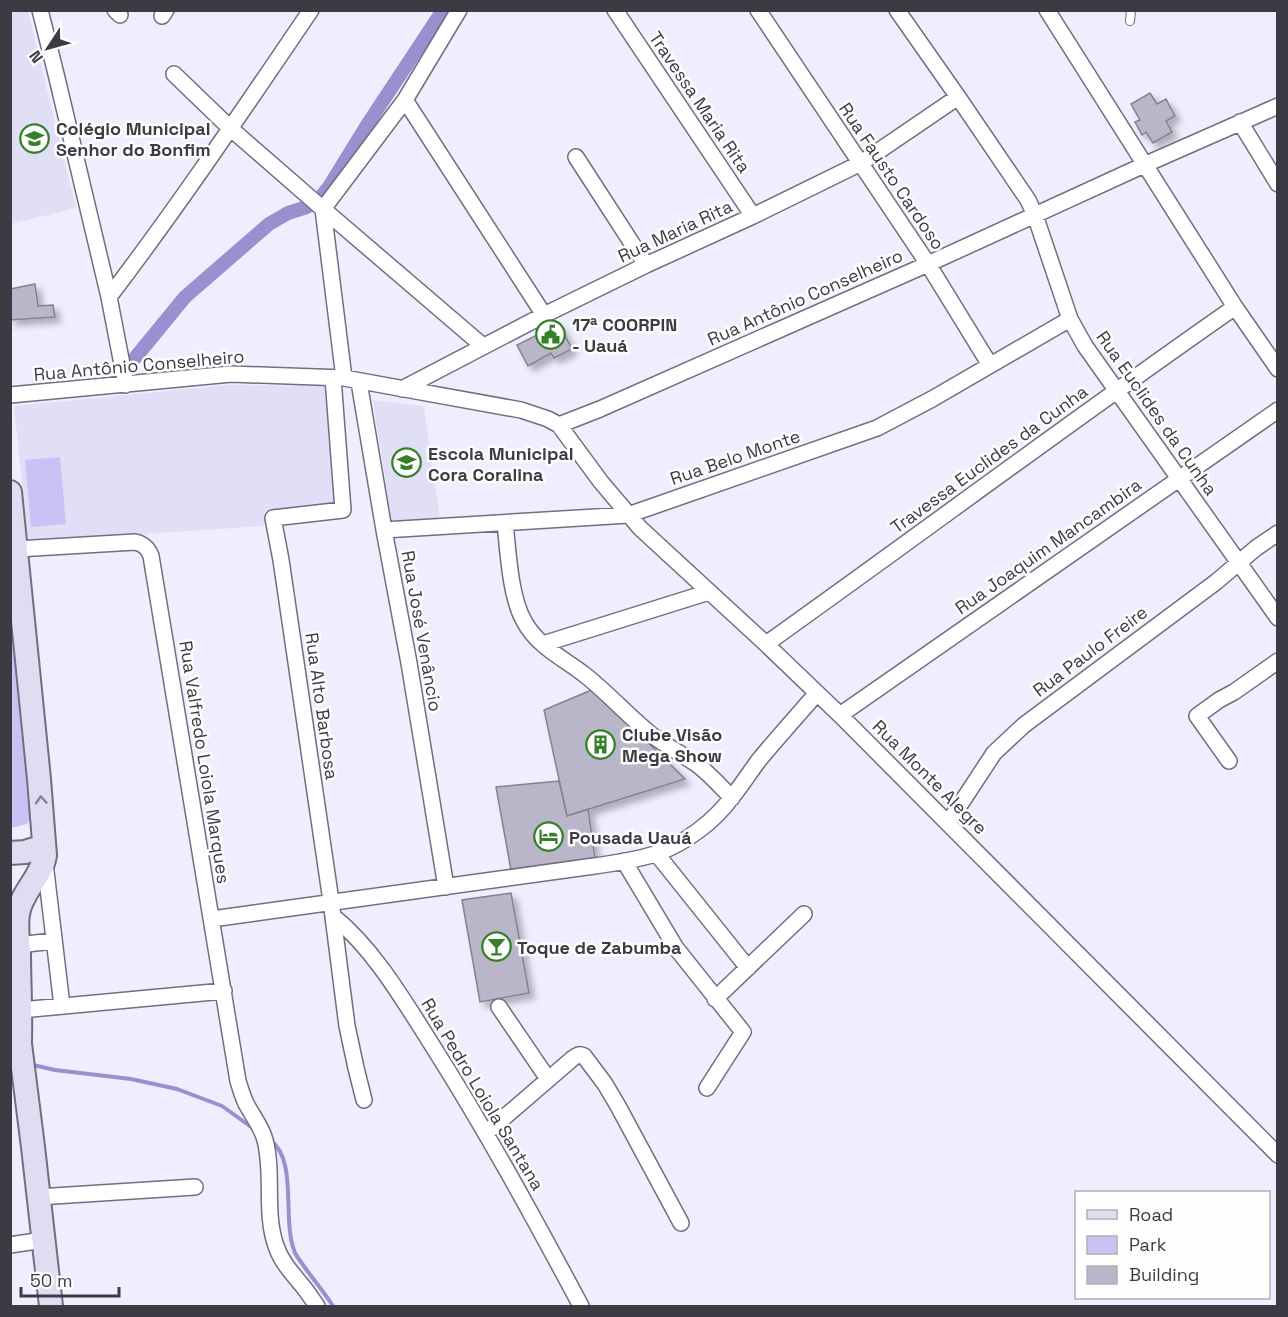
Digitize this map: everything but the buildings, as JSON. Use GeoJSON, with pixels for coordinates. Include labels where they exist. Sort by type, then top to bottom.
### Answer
{"type":"FeatureCollection","features":[{"type":"Feature","properties":{"kind":"main road"},"geometry":{"type":"LineString","coordinates":[[10,492],[16,604],[39,779],[44,853],[39,871],[23,896],[18,914],[20,1041]]}},
{"type":"Feature","properties":{"kind":"main road"},"geometry":{"type":"LineString","coordinates":[[10,853],[44,853]]}},
{"type":"Feature","properties":{"kind":"main road"},"geometry":{"type":"LineString","coordinates":[[10,982],[20,1041],[51,1306]]}},
{"type":"Feature","properties":{"kind":"street"},"geometry":{"type":"LineString","coordinates":[[40,10],[109,297],[126,385]]}},
{"type":"Feature","properties":{"kind":"street"},"geometry":{"type":"LineString","coordinates":[[109,297],[311,10]]}},
{"type":"Feature","properties":{"kind":"street"},"geometry":{"type":"LineString","coordinates":[[345,379],[323,209],[405,100],[459,10]]}},
{"type":"Feature","properties":{"kind":"street","name":"Travessa Maria Rita"},"geometry":{"type":"LineString","coordinates":[[615,10],[753,216]]}},
{"type":"Feature","properties":{"kind":"street","name":"Rua Fausto Cardoso"},"geometry":{"type":"LineString","coordinates":[[758,10],[928,264],[990,365]]}},
{"type":"Feature","properties":{"kind":"street","name":"Rua Euclides da Cunha"},"geometry":{"type":"LineString","coordinates":[[897,10],[1017,183],[1035,215],[1070,319],[1085,346],[1278,618]]}},
{"type":"Feature","properties":{"kind":"street"},"geometry":{"type":"LineString","coordinates":[[1047,10],[1235,307],[1278,369]]}},
{"type":"Feature","properties":{"kind":"street"},"geometry":{"type":"LineString","coordinates":[[174,74],[230,128],[483,346]]}},
{"type":"Feature","properties":{"kind":"street","name":"Rua Maria Rita"},"geometry":{"type":"LineString","coordinates":[[402,389],[544,315],[861,163],[958,97]]}},
{"type":"Feature","properties":{"kind":"street"},"geometry":{"type":"LineString","coordinates":[[405,100],[544,315]]}},
{"type":"Feature","properties":{"kind":"street","name":"Rua Antônio Conselheiro"},"geometry":{"type":"LineString","coordinates":[[10,395],[231,374],[345,379],[521,410],[548,418],[559,425],[928,264],[1278,106]]}},
{"type":"Feature","properties":{"kind":"street"},"geometry":{"type":"LineString","coordinates":[[1240,122],[1278,184]]}},
{"type":"Feature","properties":{"kind":"street"},"geometry":{"type":"LineString","coordinates":[[576,157],[646,265]]}},
{"type":"Feature","properties":{"kind":"street","name":"Travessa Euclides da Cunha"},"geometry":{"type":"LineString","coordinates":[[766,644],[1116,390],[1235,307]]}},
{"type":"Feature","properties":{"kind":"street","name":"Rua Belo Monte"},"geometry":{"type":"LineString","coordinates":[[384,530],[628,515],[877,428],[1070,319]]}},
{"type":"Feature","properties":{"kind":"street","name":"Rua José Venâncio"},"geometry":{"type":"LineString","coordinates":[[345,379],[384,530],[446,887]]}},
{"type":"Feature","properties":{"kind":"street","name":"Rua Alto Barbosa"},"geometry":{"type":"LineString","coordinates":[[345,379],[343,510],[273,518],[332,909],[347,1026],[364,1100]]}},
{"type":"Feature","properties":{"kind":"street","name":"Rua Joaquim Mancambira"},"geometry":{"type":"LineString","coordinates":[[840,715],[1278,410]]}},
{"type":"Feature","properties":{"kind":"street","name":"Rua Monte Alegre"},"geometry":{"type":"LineString","coordinates":[[559,425],[601,482],[657,545],[840,715],[1278,1155]]}},
{"type":"Feature","properties":{"kind":"street"},"geometry":{"type":"LineString","coordinates":[[505,523],[517,606],[531,634],[584,674],[651,734],[704,770],[732,798]]}},
{"type":"Feature","properties":{"kind":"street","name":"Rua Paulo Freire"},"geometry":{"type":"LineString","coordinates":[[948,822],[994,753],[1024,724],[1278,533]]}},
{"type":"Feature","properties":{"kind":"street","name":"Rua Valfredo Loiola Marques"},"geometry":{"type":"LineString","coordinates":[[14,553],[135,542],[141,543],[148,549],[151,556],[238,1081],[264,1138],[275,1245],[286,1267],[303,1285],[317,1306]]}},
{"type":"Feature","properties":{"kind":"street"},"geometry":{"type":"LineString","coordinates":[[543,644],[709,592]]}},
{"type":"Feature","properties":{"kind":"street"},"geometry":{"type":"LineString","coordinates":[[1229,761],[1197,716],[1278,661]]}},
{"type":"Feature","properties":{"kind":"street"},"geometry":{"type":"LineString","coordinates":[[212,919],[332,909],[446,887],[624,861],[656,853],[700,829],[720,812],[761,758],[817,693]]}},
{"type":"Feature","properties":{"kind":"street"},"geometry":{"type":"LineString","coordinates":[[44,853],[62,1006]]}},
{"type":"Feature","properties":{"kind":"street"},"geometry":{"type":"LineString","coordinates":[[656,853],[748,968]]}},
{"type":"Feature","properties":{"kind":"street"},"geometry":{"type":"LineString","coordinates":[[624,861],[676,948],[743,1032],[707,1088]]}},
{"type":"Feature","properties":{"kind":"street","name":"Rua Pedro Loiola Santana"},"geometry":{"type":"LineString","coordinates":[[332,909],[387,977],[465,1096],[581,1306]]}},
{"type":"Feature","properties":{"kind":"street"},"geometry":{"type":"LineString","coordinates":[[715,999],[804,914]]}},
{"type":"Feature","properties":{"kind":"street"},"geometry":{"type":"LineString","coordinates":[[18,945],[53,941]]}},
{"type":"Feature","properties":{"kind":"street"},"geometry":{"type":"LineString","coordinates":[[21,1010],[224,991]]}},
{"type":"Feature","properties":{"kind":"street"},"geometry":{"type":"LineString","coordinates":[[499,1007],[548,1079]]}},
{"type":"Feature","properties":{"kind":"street"},"geometry":{"type":"LineString","coordinates":[[486,1133],[548,1079],[576,1056],[582,1054],[597,1072],[618,1106],[681,1223]]}},
{"type":"Feature","properties":{"kind":"street"},"geometry":{"type":"LineString","coordinates":[[38,1197],[195,1187]]}},
{"type":"Feature","properties":{"kind":"street"},"geometry":{"type":"LineString","coordinates":[[10,1245],[43,1240]]}},
{"type":"Feature","properties":{"kind":"lane"},"geometry":{"type":"LineString","coordinates":[[1130,21],[1131,10]]}},
{"type":"Feature","properties":{"kind":"shaded area","name":"Colégio Municipal Senhor do Bonfim"},"geometry":{"type":"Polygon","coordinates":[[[10,11],[28,11],[76,208],[11,224],[10,11]]]}},
{"type":"Feature","properties":{"kind":"shaded area"},"geometry":{"type":"Polygon","coordinates":[[[227,385],[326,386],[336,504],[264,512],[265,526],[28,542],[14,406],[227,385]]]}},
{"type":"Feature","properties":{"kind":"shaded area","name":"Escola Municipal Cora Coralina"},"geometry":{"type":"Polygon","coordinates":[[[373,400],[424,406],[440,519],[392,524],[373,400]]]}},
{"type":"Feature","properties":{"kind":"green space"},"geometry":{"type":"Polygon","coordinates":[[[60,457],[66,524],[31,527],[25,460],[60,457]]]}},
{"type":"Feature","properties":{"kind":"green space"},"geometry":{"type":"Polygon","coordinates":[[[10,625],[33,814],[27,824],[11,828],[10,625]]]}},
{"type":"Feature","properties":{"kind":"waterway"},"geometry":{"type":"LineString","coordinates":[[320,198],[443,10]]}},
{"type":"Feature","properties":{"kind":"waterway"},"geometry":{"type":"LineString","coordinates":[[135,358],[185,297],[269,224],[288,213],[307,207]]}},
{"type":"Feature","properties":{"kind":"waterway"},"geometry":{"type":"LineString","coordinates":[[33,1065],[55,1070],[131,1079],[177,1089],[222,1106],[254,1129]]}},
{"type":"Feature","properties":{"kind":"waterway"},"geometry":{"type":"LineString","coordinates":[[270,1140],[279,1149],[284,1161],[287,1175],[289,1222],[295,1252],[333,1306]]}},
{"type":"Feature","properties":{"kind":"place","name":"Colégio Municipal Senhor do Bonfim"},"geometry":{"type":"Point","coordinates":[35,138]}},
{"type":"Feature","properties":{"kind":"place","name":"17ª COORPIN - Uauá"},"geometry":{"type":"Point","coordinates":[551,334]}},
{"type":"Feature","properties":{"kind":"place","name":"Escola Municipal Cora Coralina"},"geometry":{"type":"Point","coordinates":[407,463]}},
{"type":"Feature","properties":{"kind":"place","name":"Clube Visão Mega Show"},"geometry":{"type":"Point","coordinates":[601,744]}},
{"type":"Feature","properties":{"kind":"place","name":"Pousada Uauá"},"geometry":{"type":"Point","coordinates":[548,837]}},
{"type":"Feature","properties":{"kind":"place","name":"Toque de Zabumba"},"geometry":{"type":"Point","coordinates":[496,947]}}]}
